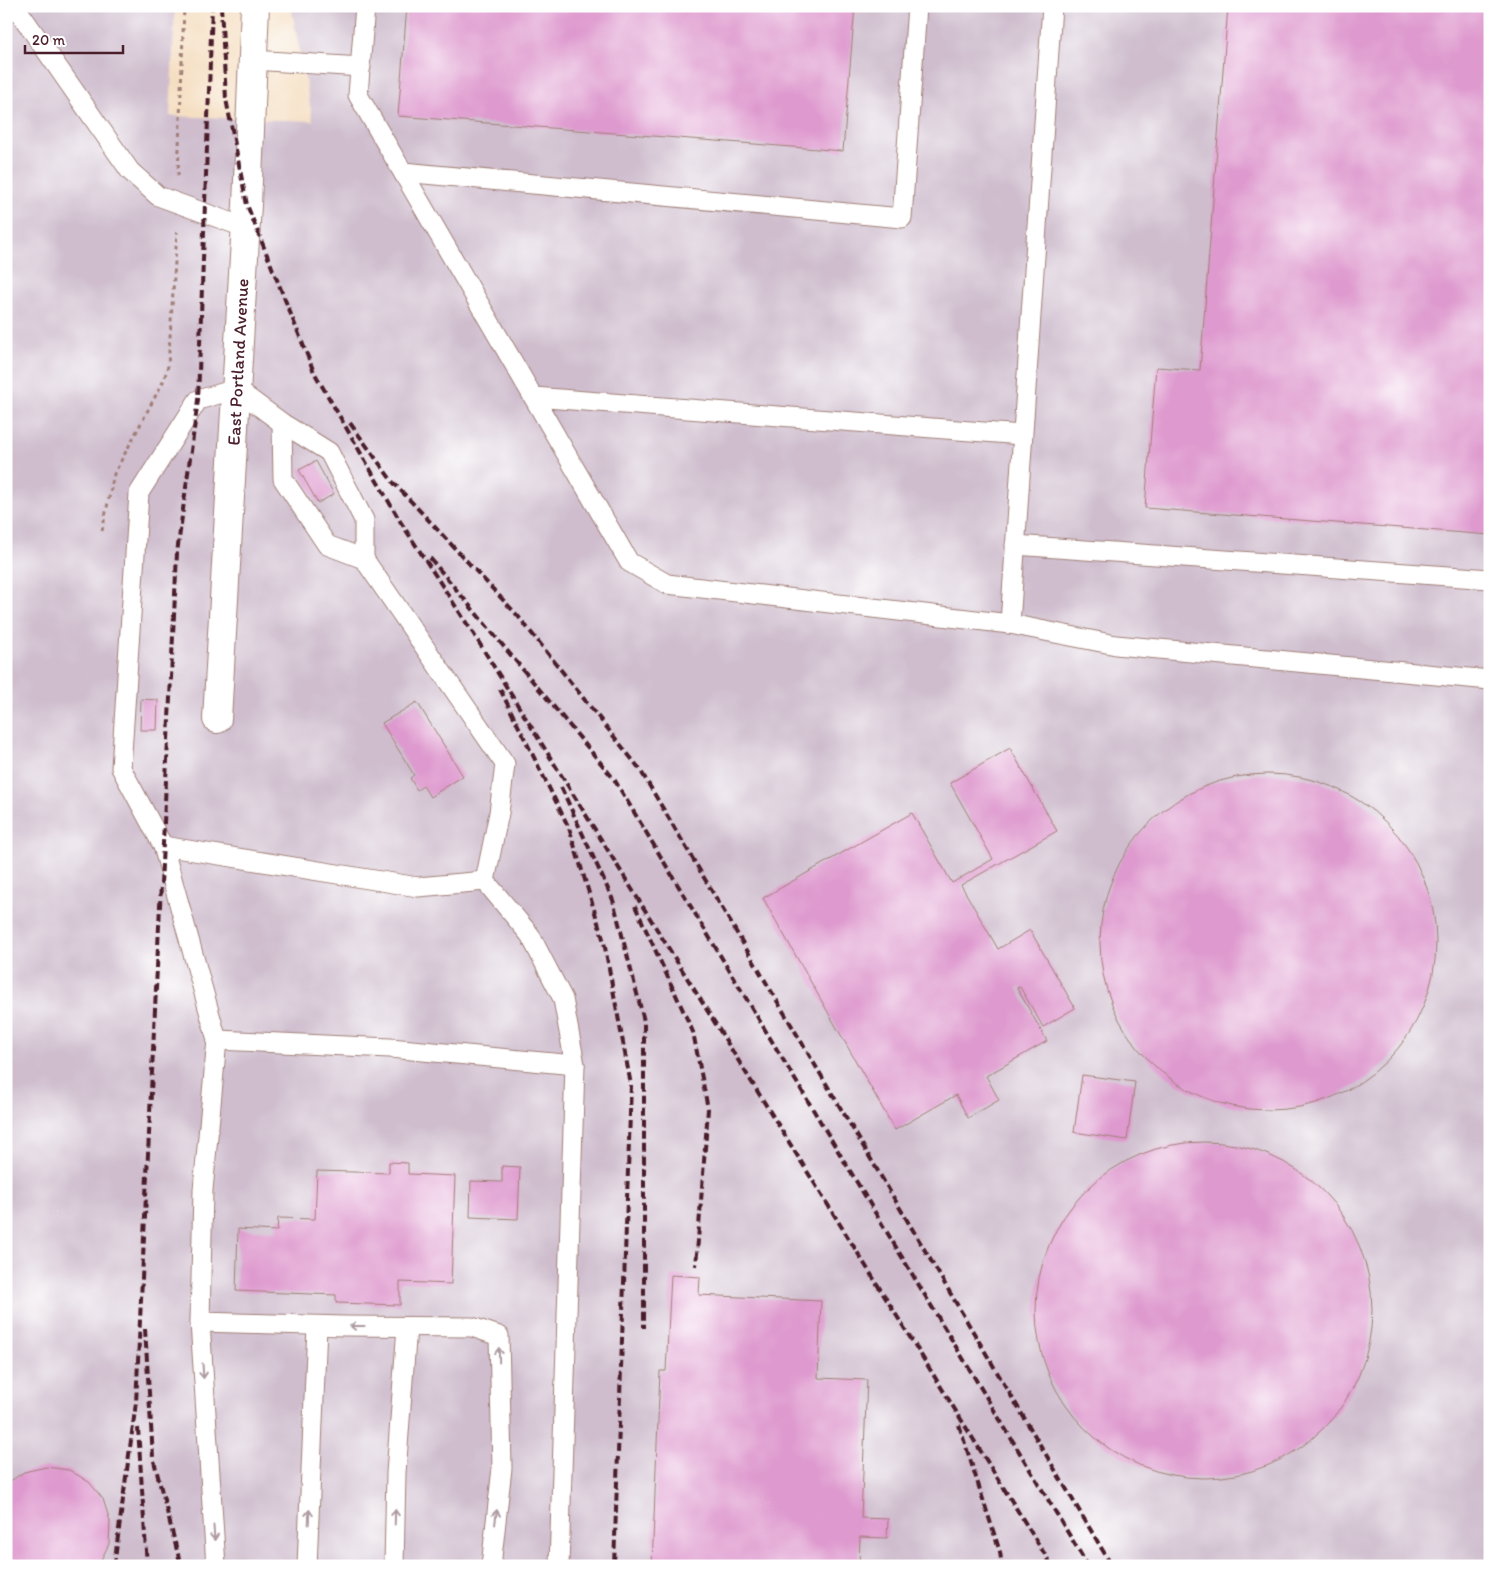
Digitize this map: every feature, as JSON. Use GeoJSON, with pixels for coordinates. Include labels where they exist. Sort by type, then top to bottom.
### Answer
{"type":"FeatureCollection","features":[{"type":"Feature","properties":{"kind":"street","name":"East Portland Avenue"},"geometry":{"type":"LineString","coordinates":[[217,718],[246,228],[255,6]]}},
{"type":"Feature","properties":{"kind":"lane"},"geometry":{"type":"LineString","coordinates":[[15,6],[130,171],[158,196],[246,228]]}},
{"type":"Feature","properties":{"kind":"lane"},"geometry":{"type":"LineString","coordinates":[[365,6],[358,95],[629,562],[667,584],[1010,624],[1116,645],[1490,680]]}},
{"type":"Feature","properties":{"kind":"lane"},"geometry":{"type":"LineString","coordinates":[[403,172],[902,218],[917,6]]}},
{"type":"Feature","properties":{"kind":"lane"},"geometry":{"type":"LineString","coordinates":[[1010,624],[1052,6]]}},
{"type":"Feature","properties":{"kind":"lane"},"geometry":{"type":"LineString","coordinates":[[253,60],[360,67]]}},
{"type":"Feature","properties":{"kind":"lane"},"geometry":{"type":"LineString","coordinates":[[216,1566],[200,1322],[203,1190],[217,1040],[163,846],[121,768],[139,493],[198,400],[236,389],[282,423],[329,452],[364,520],[364,558],[505,764],[499,813],[485,881]]}},
{"type":"Feature","properties":{"kind":"lane"},"geometry":{"type":"LineString","coordinates":[[534,397],[1022,435]]}},
{"type":"Feature","properties":{"kind":"lane"},"geometry":{"type":"LineString","coordinates":[[282,423],[283,479],[327,545],[364,558]]}},
{"type":"Feature","properties":{"kind":"lane"},"geometry":{"type":"LineString","coordinates":[[1015,545],[1490,579]]}},
{"type":"Feature","properties":{"kind":"lane"},"geometry":{"type":"LineString","coordinates":[[163,846],[418,887],[485,881]]}},
{"type":"Feature","properties":{"kind":"lane"},"geometry":{"type":"LineString","coordinates":[[485,881],[530,935],[563,999],[575,1065],[559,1566]]}},
{"type":"Feature","properties":{"kind":"lane"},"geometry":{"type":"LineString","coordinates":[[217,1040],[390,1048],[575,1065]]}},
{"type":"Feature","properties":{"kind":"lane"},"geometry":{"type":"LineString","coordinates":[[200,1322],[317,1326],[472,1327],[499,1336],[502,1468],[491,1566]]}},
{"type":"Feature","properties":{"kind":"lane"},"geometry":{"type":"LineString","coordinates":[[307,1566],[317,1326]]}},
{"type":"Feature","properties":{"kind":"lane"},"geometry":{"type":"LineString","coordinates":[[394,1566],[396,1473],[407,1327]]}},
{"type":"Feature","properties":{"kind":"path"},"geometry":{"type":"LineString","coordinates":[[179,136],[184,6]]}},
{"type":"Feature","properties":{"kind":"path"},"geometry":{"type":"LineString","coordinates":[[102,531],[114,474],[164,380],[168,366],[176,250]]}},
{"type":"Feature","properties":{"kind":"shaded area"},"geometry":{"type":"Polygon","coordinates":[[[6,6],[175,6],[170,116],[313,121],[291,6],[1490,6],[1490,1566],[6,1566],[6,6]]]}},
{"type":"Feature","properties":{"kind":"building"},"geometry":{"type":"Polygon","coordinates":[[[407,6],[855,6],[843,151],[398,116],[407,6]]]}},
{"type":"Feature","properties":{"kind":"building"},"geometry":{"type":"Polygon","coordinates":[[[1228,6],[1490,6],[1490,535],[1145,508],[1156,367],[1200,370],[1228,6]]]}},
{"type":"Feature","properties":{"kind":"building"},"geometry":{"type":"Polygon","coordinates":[[[316,461],[334,494],[318,503],[299,470],[316,461]]]}},
{"type":"Feature","properties":{"kind":"building"},"geometry":{"type":"Polygon","coordinates":[[[141,699],[158,700],[157,730],[140,730],[141,699]]]}},
{"type":"Feature","properties":{"kind":"building"},"geometry":{"type":"Polygon","coordinates":[[[417,702],[463,776],[430,797],[423,786],[417,790],[410,778],[414,775],[382,723],[417,702]]]}},
{"type":"Feature","properties":{"kind":"building"},"geometry":{"type":"Polygon","coordinates":[[[1010,748],[1057,831],[961,885],[998,949],[1030,930],[1075,1008],[1043,1027],[1020,987],[1017,988],[1047,1041],[986,1076],[999,1100],[968,1118],[956,1095],[895,1130],[763,898],[912,813],[952,883],[993,859],[950,783],[1010,748]]]}},
{"type":"Feature","properties":{"kind":"building"},"geometry":{"type":"Polygon","coordinates":[[[1268,774],[1301,777],[1332,787],[1361,802],[1387,823],[1408,849],[1423,878],[1433,909],[1436,942],[1433,975],[1423,1006],[1408,1035],[1387,1061],[1361,1082],[1332,1097],[1301,1107],[1268,1110],[1235,1107],[1204,1097],[1175,1082],[1149,1061],[1128,1035],[1113,1006],[1103,975],[1100,942],[1103,909],[1113,878],[1128,849],[1149,823],[1175,802],[1204,787],[1235,777],[1268,774]]]}},
{"type":"Feature","properties":{"kind":"building"},"geometry":{"type":"Polygon","coordinates":[[[1082,1075],[1135,1082],[1127,1140],[1074,1132],[1082,1075]]]}},
{"type":"Feature","properties":{"kind":"building"},"geometry":{"type":"Polygon","coordinates":[[[1204,1142],[1237,1145],[1268,1155],[1297,1170],[1323,1191],[1344,1217],[1359,1246],[1369,1277],[1372,1310],[1369,1343],[1359,1374],[1344,1403],[1323,1429],[1297,1450],[1268,1465],[1237,1475],[1204,1478],[1171,1475],[1140,1465],[1111,1450],[1085,1429],[1064,1403],[1049,1374],[1039,1343],[1036,1310],[1039,1277],[1049,1246],[1064,1217],[1085,1191],[1111,1170],[1140,1155],[1171,1145],[1204,1142]]]}},
{"type":"Feature","properties":{"kind":"building"},"geometry":{"type":"Polygon","coordinates":[[[389,1162],[408,1163],[408,1174],[455,1176],[451,1284],[400,1282],[400,1305],[336,1303],[336,1295],[236,1291],[238,1229],[277,1231],[278,1218],[315,1219],[317,1171],[389,1173],[389,1162]]]}},
{"type":"Feature","properties":{"kind":"building"},"geometry":{"type":"Polygon","coordinates":[[[502,1166],[520,1167],[518,1219],[470,1217],[471,1181],[502,1182],[502,1166]]]}},
{"type":"Feature","properties":{"kind":"building"},"geometry":{"type":"Polygon","coordinates":[[[671,1275],[700,1277],[699,1295],[821,1301],[818,1378],[867,1380],[861,1518],[888,1519],[887,1538],[860,1537],[859,1566],[652,1566],[660,1371],[666,1371],[671,1275]]]}},
{"type":"Feature","properties":{"kind":"building"},"geometry":{"type":"Polygon","coordinates":[[[46,1467],[69,1470],[89,1482],[103,1499],[110,1521],[109,1544],[98,1566],[6,1566],[6,1484],[24,1472],[46,1467]]]}},
{"type":"Feature","properties":{"kind":"railway"},"geometry":{"type":"LineString","coordinates":[[114,1566],[136,1403],[177,553],[198,400],[212,6]]}},
{"type":"Feature","properties":{"kind":"railway"},"geometry":{"type":"LineString","coordinates":[[221,6],[226,99],[247,205],[314,372],[400,521],[473,633],[1052,1566]]}},
{"type":"Feature","properties":{"kind":"railway"},"geometry":{"type":"LineString","coordinates":[[350,423],[392,481],[518,616],[639,768],[1112,1566]]}},
{"type":"Feature","properties":{"kind":"railway"},"geometry":{"type":"LineString","coordinates":[[430,558],[614,779],[1088,1566]]}},
{"type":"Feature","properties":{"kind":"railway"},"geometry":{"type":"LineString","coordinates":[[500,689],[569,828],[604,942],[631,1085],[614,1566]]}},
{"type":"Feature","properties":{"kind":"railway"},"geometry":{"type":"LineString","coordinates":[[561,787],[613,900],[644,1021],[644,1328]]}},
{"type":"Feature","properties":{"kind":"railway"},"geometry":{"type":"LineString","coordinates":[[635,906],[693,1032],[708,1109],[696,1266]]}},
{"type":"Feature","properties":{"kind":"railway"},"geometry":{"type":"LineString","coordinates":[[145,1329],[153,1457],[181,1566]]}},
{"type":"Feature","properties":{"kind":"railway"},"geometry":{"type":"LineString","coordinates":[[959,1425],[1000,1552],[1002,1566]]}},
{"type":"Feature","properties":{"kind":"railway"},"geometry":{"type":"LineString","coordinates":[[138,1428],[147,1566]]}}]}
